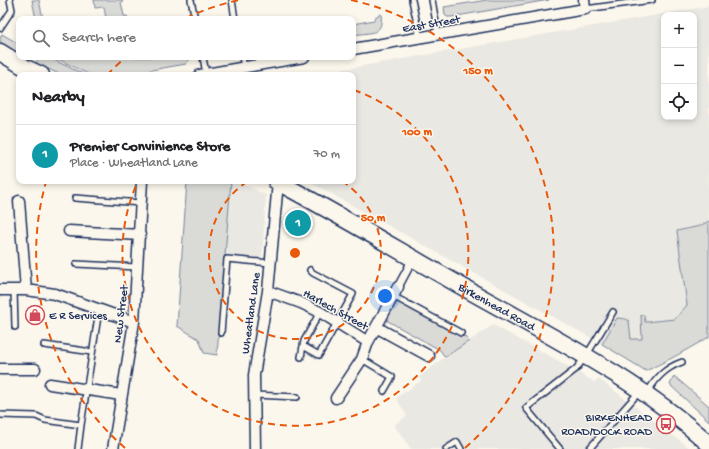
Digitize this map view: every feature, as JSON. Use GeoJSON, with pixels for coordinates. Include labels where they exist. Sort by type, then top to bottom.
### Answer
{"type":"FeatureCollection","features":[{"type":"Feature","properties":{"kind":"main road"},"geometry":{"type":"LineString","coordinates":[[0,52],[35,72]]}},
{"type":"Feature","properties":{"kind":"main road","name":"Birkenhead Road"},"geometry":{"type":"LineString","coordinates":[[282,184],[586,356],[644,392],[688,424],[709,444]]}},
{"type":"Feature","properties":{"kind":"street","name":"East Street"},"geometry":{"type":"LineString","coordinates":[[356,49],[420,39],[584,5]]}},
{"type":"Feature","properties":{"kind":"street"},"geometry":{"type":"LineString","coordinates":[[212,72],[243,62],[267,60]]}},
{"type":"Feature","properties":{"kind":"street","name":"New Street"},"geometry":{"type":"LineString","coordinates":[[113,449],[134,322],[142,184]]}},
{"type":"Feature","properties":{"kind":"street","name":"Wheatland Lane"},"geometry":{"type":"LineString","coordinates":[[255,449],[254,375],[268,291],[277,184]]}},
{"type":"Feature","properties":{"kind":"street"},"geometry":{"type":"LineString","coordinates":[[19,201],[26,290]]}},
{"type":"Feature","properties":{"kind":"street"},"geometry":{"type":"LineString","coordinates":[[69,231],[140,235]]}},
{"type":"Feature","properties":{"kind":"street"},"geometry":{"type":"LineString","coordinates":[[336,398],[362,359],[368,342],[413,259]]}},
{"type":"Feature","properties":{"kind":"street"},"geometry":{"type":"LineString","coordinates":[[0,290],[26,290],[55,294],[134,322]]}},
{"type":"Feature","properties":{"kind":"street","name":"Harlech Street"},"geometry":{"type":"LineString","coordinates":[[268,291],[301,303],[320,312],[368,342]]}},
{"type":"Feature","properties":{"kind":"street"},"geometry":{"type":"LineString","coordinates":[[376,327],[429,356]]}},
{"type":"Feature","properties":{"kind":"street"},"geometry":{"type":"LineString","coordinates":[[0,369],[35,369]]}},
{"type":"Feature","properties":{"kind":"street"},"geometry":{"type":"LineString","coordinates":[[50,384],[121,395]]}},
{"type":"Feature","properties":{"kind":"lane"},"geometry":{"type":"LineString","coordinates":[[0,28],[12,10],[10,0]]}},
{"type":"Feature","properties":{"kind":"lane"},"geometry":{"type":"LineString","coordinates":[[191,0],[194,16]]}},
{"type":"Feature","properties":{"kind":"lane"},"geometry":{"type":"LineString","coordinates":[[232,0],[235,16]]}},
{"type":"Feature","properties":{"kind":"lane"},"geometry":{"type":"LineString","coordinates":[[412,0],[420,39]]}},
{"type":"Feature","properties":{"kind":"lane"},"geometry":{"type":"LineString","coordinates":[[432,0],[438,35]]}},
{"type":"Feature","properties":{"kind":"lane"},"geometry":{"type":"LineString","coordinates":[[584,5],[652,0]]}},
{"type":"Feature","properties":{"kind":"lane"},"geometry":{"type":"LineString","coordinates":[[203,60],[203,72]]}},
{"type":"Feature","properties":{"kind":"lane"},"geometry":{"type":"LineString","coordinates":[[75,198],[141,203]]}},
{"type":"Feature","properties":{"kind":"lane"},"geometry":{"type":"LineString","coordinates":[[221,333],[227,259],[270,263]]}},
{"type":"Feature","properties":{"kind":"lane"},"geometry":{"type":"LineString","coordinates":[[76,264],[138,267]]}},
{"type":"Feature","properties":{"kind":"lane"},"geometry":{"type":"LineString","coordinates":[[303,346],[319,355],[353,294],[312,273],[310,270]]}},
{"type":"Feature","properties":{"kind":"lane"},"geometry":{"type":"LineString","coordinates":[[14,290],[15,327]]}},
{"type":"Feature","properties":{"kind":"lane"},"geometry":{"type":"LineString","coordinates":[[396,291],[461,333]]}},
{"type":"Feature","properties":{"kind":"lane"},"geometry":{"type":"LineString","coordinates":[[78,449],[98,310]]}},
{"type":"Feature","properties":{"kind":"lane"},"geometry":{"type":"LineString","coordinates":[[301,357],[304,341],[320,312]]}},
{"type":"Feature","properties":{"kind":"lane"},"geometry":{"type":"LineString","coordinates":[[560,449],[526,408],[576,369],[586,356],[613,312]]}},
{"type":"Feature","properties":{"kind":"lane"},"geometry":{"type":"LineString","coordinates":[[44,345],[92,352]]}},
{"type":"Feature","properties":{"kind":"lane"},"geometry":{"type":"LineString","coordinates":[[362,359],[392,377],[384,391]]}},
{"type":"Feature","properties":{"kind":"lane"},"geometry":{"type":"LineString","coordinates":[[589,449],[653,382],[667,369],[682,362]]}},
{"type":"Feature","properties":{"kind":"lane"},"geometry":{"type":"LineString","coordinates":[[254,395],[297,397]]}},
{"type":"Feature","properties":{"kind":"lane"},"geometry":{"type":"LineString","coordinates":[[0,415],[36,416],[45,420],[81,425]]}},
{"type":"Feature","properties":{"kind":"lane"},"geometry":{"type":"LineString","coordinates":[[446,449],[456,442],[461,449]]}},
{"type":"Feature","properties":{"kind":"shaded area"},"geometry":{"type":"Polygon","coordinates":[[[32,0],[39,0],[42,16],[35,16],[32,0]]]}},
{"type":"Feature","properties":{"kind":"shaded area"},"geometry":{"type":"Polygon","coordinates":[[[94,0],[122,0],[123,1],[121,2],[124,16],[106,16],[104,7],[95,8],[94,0]]]}},
{"type":"Feature","properties":{"kind":"shaded area"},"geometry":{"type":"Polygon","coordinates":[[[487,0],[549,0],[451,17],[447,17],[445,15],[444,7],[487,0]]]}},
{"type":"Feature","properties":{"kind":"shaded area"},"geometry":{"type":"Polygon","coordinates":[[[709,6],[709,221],[700,226],[677,231],[687,305],[675,319],[644,322],[643,339],[630,339],[629,321],[626,319],[618,318],[614,322],[602,344],[313,184],[356,184],[356,72],[327,72],[661,14],[661,120],[697,120],[697,12],[674,12],[709,6]]]}},
{"type":"Feature","properties":{"kind":"shaded area"},"geometry":{"type":"Polygon","coordinates":[[[381,14],[381,21],[378,30],[370,33],[356,35],[356,23],[374,20],[375,17],[381,14]]]}},
{"type":"Feature","properties":{"kind":"shaded area"},"geometry":{"type":"Polygon","coordinates":[[[2,34],[16,42],[16,53],[1,43],[0,39],[2,34]]]}},
{"type":"Feature","properties":{"kind":"shaded area"},"geometry":{"type":"Polygon","coordinates":[[[38,60],[54,60],[79,72],[55,72],[36,63],[38,60]]]}},
{"type":"Feature","properties":{"kind":"shaded area"},"geometry":{"type":"Polygon","coordinates":[[[60,60],[189,60],[186,64],[151,70],[148,72],[84,72],[60,60]]]}},
{"type":"Feature","properties":{"kind":"shaded area"},"geometry":{"type":"Polygon","coordinates":[[[187,184],[231,184],[217,355],[204,353],[199,339],[177,326],[187,184]]]}},
{"type":"Feature","properties":{"kind":"shaded area"},"geometry":{"type":"Polygon","coordinates":[[[231,184],[243,184],[266,195],[262,259],[225,256],[231,184]]]}},
{"type":"Feature","properties":{"kind":"shaded area"},"geometry":{"type":"Polygon","coordinates":[[[709,221],[709,337],[646,371],[602,344],[617,318],[626,319],[629,321],[631,339],[642,339],[641,315],[644,315],[645,322],[675,319],[687,305],[677,231],[700,226],[709,221]]]}},
{"type":"Feature","properties":{"kind":"shaded area"},"geometry":{"type":"Polygon","coordinates":[[[398,301],[464,336],[469,341],[445,357],[440,350],[386,320],[398,301]]]}},
{"type":"Feature","properties":{"kind":"shaded area"},"geometry":{"type":"Polygon","coordinates":[[[493,325],[594,382],[599,379],[691,449],[411,449],[394,425],[407,416],[396,398],[421,381],[419,377],[445,357],[493,325]]]}},
{"type":"Feature","properties":{"kind":"shaded area"},"geometry":{"type":"Polygon","coordinates":[[[674,376],[709,406],[709,421],[670,385],[674,376]]]}},
{"type":"Feature","properties":{"kind":"place","name":"Premier Convinience Store"},"geometry":{"type":"Point","coordinates":[298,223]}},
{"type":"Feature","properties":{"kind":"place","name":"E R Services"},"geometry":{"type":"Point","coordinates":[35,315]}},
{"type":"Feature","properties":{"kind":"place","name":"BIRKENHEAD ROAD/DOCK ROAD"},"geometry":{"type":"Point","coordinates":[666,424]}}]}
